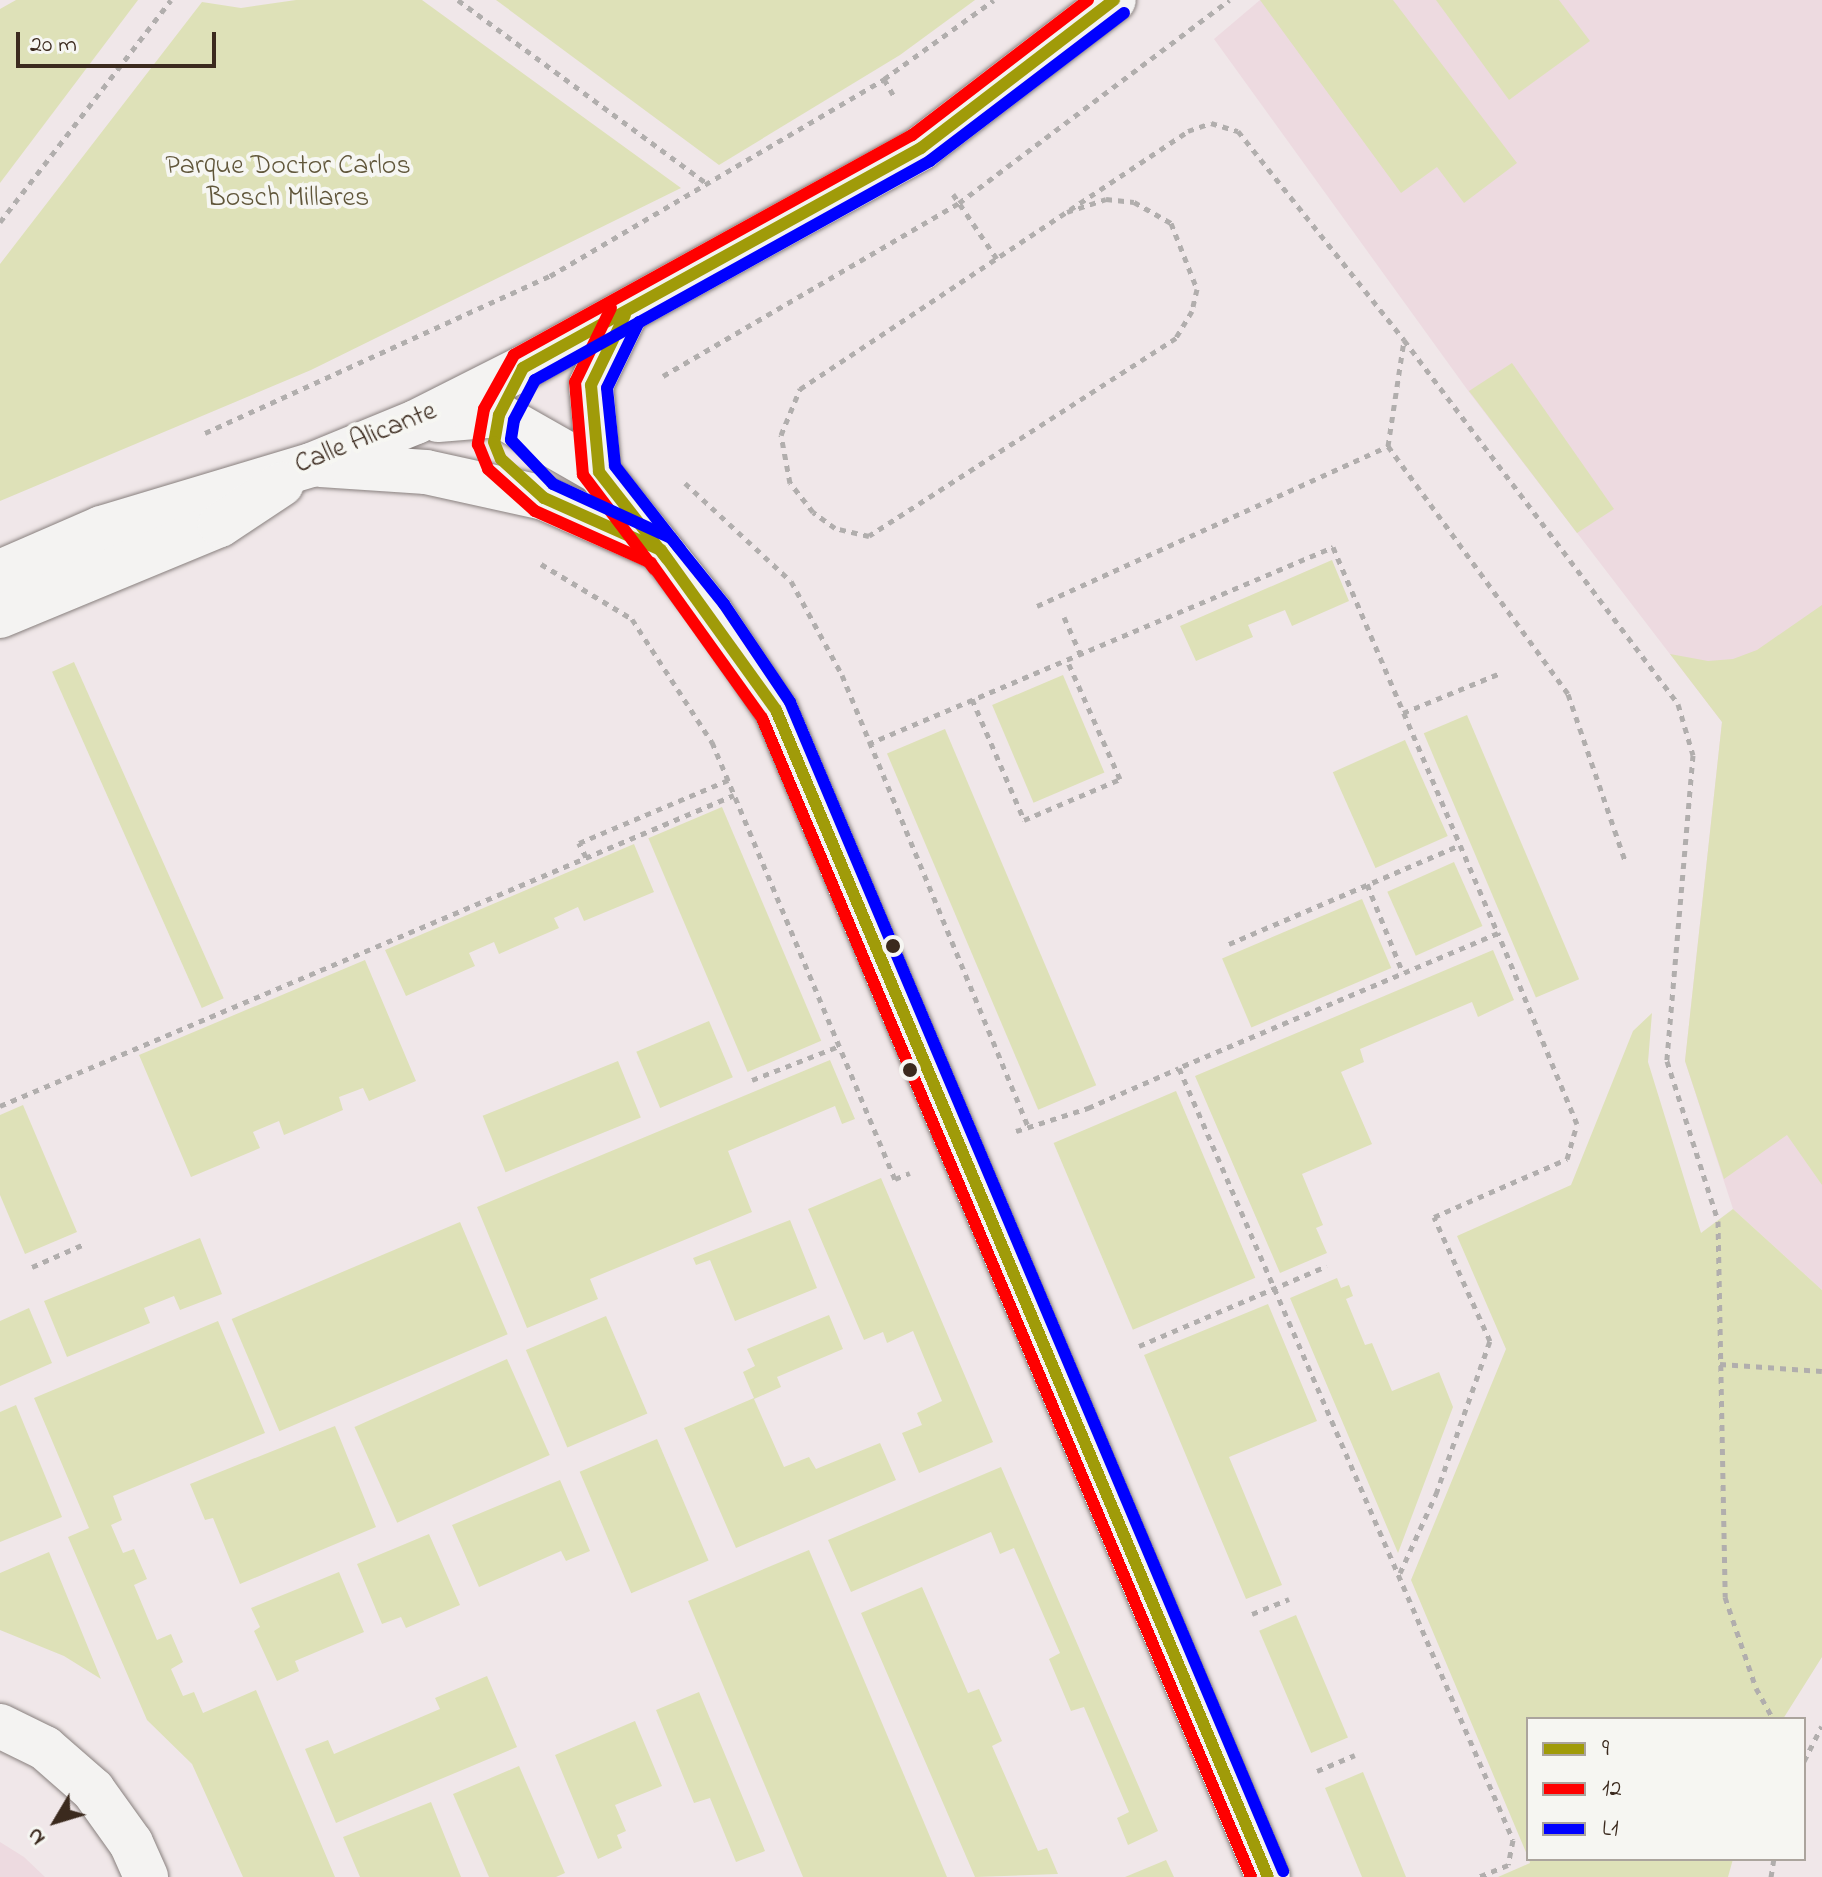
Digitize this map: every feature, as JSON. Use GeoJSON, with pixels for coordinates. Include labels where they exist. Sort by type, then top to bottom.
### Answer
{"type":"FeatureCollection","features":[{"type":"Feature","properties":{"kind":"street","name":"Calle Alicante"},"geometry":{"type":"LineString","coordinates":[[0,572],[101,528],[311,465],[416,422],[523,368],[625,315],[921,148],[1114,0]]}},
{"type":"Feature","properties":{"kind":"street"},"geometry":{"type":"LineString","coordinates":[[599,472],[591,385],[625,315]]}},
{"type":"Feature","properties":{"kind":"street"},"geometry":{"type":"LineString","coordinates":[[523,368],[499,415],[494,442],[501,459],[544,498]]}},
{"type":"Feature","properties":{"kind":"street"},"geometry":{"type":"LineString","coordinates":[[416,422],[499,415],[599,472],[711,613],[776,710],[1268,1877]]}},
{"type":"Feature","properties":{"kind":"street"},"geometry":{"type":"LineString","coordinates":[[0,616],[220,525],[311,465],[426,472],[544,498],[661,550]]}},
{"type":"Feature","properties":{"kind":"street"},"geometry":{"type":"LineString","coordinates":[[0,1726],[45,1748],[93,1790],[131,1843],[146,1877]]}},
{"type":"Feature","properties":{"kind":"path"},"geometry":{"type":"LineString","coordinates":[[0,222],[171,0]]}},
{"type":"Feature","properties":{"kind":"path"},"geometry":{"type":"LineString","coordinates":[[458,0],[708,184]]}},
{"type":"Feature","properties":{"kind":"path"},"geometry":{"type":"LineString","coordinates":[[190,440],[550,276],[884,79],[994,0]]}},
{"type":"Feature","properties":{"kind":"path"},"geometry":{"type":"LineString","coordinates":[[656,385],[664,374],[959,203],[1229,0]]}},
{"type":"Feature","properties":{"kind":"path"},"geometry":{"type":"LineString","coordinates":[[1067,212],[1106,199],[1134,202],[1171,223],[1197,289],[1192,311],[1176,338],[869,536],[835,528],[813,512],[790,483],[781,435],[788,409],[800,389],[1188,131],[1211,123],[1238,131],[1404,340],[1678,704],[1693,755],[1667,1061],[1718,1221],[1725,1597],[1756,1688],[1772,1717]]}},
{"type":"Feature","properties":{"kind":"path"},"geometry":{"type":"LineString","coordinates":[[921,148],[997,259]]}},
{"type":"Feature","properties":{"kind":"path"},"geometry":{"type":"LineString","coordinates":[[1404,340],[1388,446],[1568,694],[1626,863]]}},
{"type":"Feature","properties":{"kind":"path"},"geometry":{"type":"LineString","coordinates":[[1037,606],[1388,446]]}},
{"type":"Feature","properties":{"kind":"path"},"geometry":{"type":"LineString","coordinates":[[680,479],[791,581],[842,675],[1028,1126],[1088,1108],[1498,933]]}},
{"type":"Feature","properties":{"kind":"path"},"geometry":{"type":"LineString","coordinates":[[868,744],[1333,547],[1577,1124],[1567,1159],[1434,1217],[1490,1341],[1436,1494],[1399,1574]]}},
{"type":"Feature","properties":{"kind":"path"},"geometry":{"type":"LineString","coordinates":[[534,559],[632,619],[712,742],[895,1179]]}},
{"type":"Feature","properties":{"kind":"path"},"geometry":{"type":"LineString","coordinates":[[1064,617],[1080,653]]}},
{"type":"Feature","properties":{"kind":"path"},"geometry":{"type":"LineString","coordinates":[[972,699],[1024,820],[1120,779],[1067,660]]}},
{"type":"Feature","properties":{"kind":"path"},"geometry":{"type":"LineString","coordinates":[[1403,713],[1498,674]]}},
{"type":"Feature","properties":{"kind":"path"},"geometry":{"type":"LineString","coordinates":[[586,857],[579,843],[728,780]]}},
{"type":"Feature","properties":{"kind":"path"},"geometry":{"type":"LineString","coordinates":[[0,1106],[734,795]]}},
{"type":"Feature","properties":{"kind":"path"},"geometry":{"type":"LineString","coordinates":[[1229,944],[1460,845]]}},
{"type":"Feature","properties":{"kind":"path"},"geometry":{"type":"LineString","coordinates":[[1367,884],[1403,973]]}},
{"type":"Feature","properties":{"kind":"path"},"geometry":{"type":"LineString","coordinates":[[752,1080],[839,1046]]}},
{"type":"Feature","properties":{"kind":"path"},"geometry":{"type":"LineString","coordinates":[[1179,1068],[1513,1840],[1508,1865],[1479,1877]]}},
{"type":"Feature","properties":{"kind":"path"},"geometry":{"type":"LineString","coordinates":[[32,1267],[82,1245]]}},
{"type":"Feature","properties":{"kind":"path"},"geometry":{"type":"LineString","coordinates":[[1139,1346],[1327,1266]]}},
{"type":"Feature","properties":{"kind":"path"},"geometry":{"type":"LineString","coordinates":[[1720,1364],[1822,1371]]}},
{"type":"Feature","properties":{"kind":"path"},"geometry":{"type":"LineString","coordinates":[[1252,1614],[1289,1599]]}},
{"type":"Feature","properties":{"kind":"path"},"geometry":{"type":"LineString","coordinates":[[1806,1757],[1822,1726]]}},
{"type":"Feature","properties":{"kind":"path"},"geometry":{"type":"LineString","coordinates":[[1317,1771],[1355,1755]]}},
{"type":"Feature","properties":{"kind":"shaded area"},"geometry":{"type":"Polygon","coordinates":[[[1260,0],[1822,0],[1822,1290],[1733,1209],[1685,1061],[1722,722],[1469,392],[1214,39],[1260,0]]]}},
{"type":"Feature","properties":{"kind":"shaded area"},"geometry":{"type":"Polygon","coordinates":[[[0,1842],[24,1857],[45,1877],[0,1877],[0,1842]]]}},
{"type":"Feature","properties":{"kind":"green space"},"geometry":{"type":"Polygon","coordinates":[[[16,0],[138,0],[0,183],[0,9],[16,0]]]}},
{"type":"Feature","properties":{"kind":"green space","name":"Parque Doctor Carlos Bosch Millares"},"geometry":{"type":"Polygon","coordinates":[[[296,0],[422,0],[681,188],[311,370],[0,501],[0,264],[202,2],[241,8],[296,0]]]}},
{"type":"Feature","properties":{"kind":"green space"},"geometry":{"type":"Polygon","coordinates":[[[496,0],[975,0],[900,55],[719,165],[496,0]]]}},
{"type":"Feature","properties":{"kind":"green space"},"geometry":{"type":"Polygon","coordinates":[[[1260,0],[1393,0],[1517,163],[1464,203],[1437,167],[1401,193],[1260,0]]]}},
{"type":"Feature","properties":{"kind":"green space"},"geometry":{"type":"Polygon","coordinates":[[[1436,0],[1559,0],[1590,41],[1509,100],[1436,0]]]}},
{"type":"Feature","properties":{"kind":"green space"},"geometry":{"type":"Polygon","coordinates":[[[1512,363],[1614,509],[1577,533],[1469,391],[1512,363]]]}},
{"type":"Feature","properties":{"kind":"green space"},"geometry":{"type":"Polygon","coordinates":[[[1332,560],[1349,601],[1292,626],[1285,610],[1248,625],[1253,637],[1196,661],[1180,626],[1332,560]]]}},
{"type":"Feature","properties":{"kind":"green space"},"geometry":{"type":"Polygon","coordinates":[[[1822,605],[1822,1185],[1787,1135],[1724,1179],[1685,1061],[1722,722],[1670,654],[1708,661],[1733,659],[1757,650],[1822,605]]]}},
{"type":"Feature","properties":{"kind":"green space"},"geometry":{"type":"Polygon","coordinates":[[[74,662],[224,998],[202,1008],[52,672],[74,662]]]}},
{"type":"Feature","properties":{"kind":"green space"},"geometry":{"type":"Polygon","coordinates":[[[1063,675],[1104,773],[1034,803],[992,705],[1063,675]]]}},
{"type":"Feature","properties":{"kind":"green space"},"geometry":{"type":"Polygon","coordinates":[[[1467,715],[1579,979],[1536,998],[1424,733],[1467,715]]]}},
{"type":"Feature","properties":{"kind":"green space"},"geometry":{"type":"Polygon","coordinates":[[[945,729],[1096,1085],[1038,1110],[887,754],[945,729]]]}},
{"type":"Feature","properties":{"kind":"green space"},"geometry":{"type":"Polygon","coordinates":[[[1405,740],[1448,836],[1376,868],[1333,772],[1405,740]]]}},
{"type":"Feature","properties":{"kind":"green space"},"geometry":{"type":"Polygon","coordinates":[[[722,807],[821,1041],[748,1072],[648,838],[722,807]]]}},
{"type":"Feature","properties":{"kind":"green space"},"geometry":{"type":"Polygon","coordinates":[[[634,844],[654,892],[584,921],[578,907],[554,918],[559,928],[499,954],[494,942],[469,953],[475,966],[406,996],[385,950],[634,844]]]}},
{"type":"Feature","properties":{"kind":"green space"},"geometry":{"type":"Polygon","coordinates":[[[1454,862],[1482,926],[1416,956],[1387,892],[1454,862]]]}},
{"type":"Feature","properties":{"kind":"green space"},"geometry":{"type":"Polygon","coordinates":[[[1362,899],[1391,968],[1251,1027],[1222,958],[1362,899]]]}},
{"type":"Feature","properties":{"kind":"green space"},"geometry":{"type":"Polygon","coordinates":[[[1493,950],[1514,1000],[1478,1017],[1472,1002],[1360,1049],[1364,1062],[1341,1072],[1372,1144],[1302,1174],[1323,1225],[1316,1228],[1327,1253],[1280,1273],[1195,1076],[1493,950]]]}},
{"type":"Feature","properties":{"kind":"green space"},"geometry":{"type":"Polygon","coordinates":[[[365,960],[416,1081],[369,1101],[363,1088],[339,1097],[343,1110],[284,1135],[279,1121],[253,1132],[260,1148],[191,1177],[139,1055],[365,960]]]}},
{"type":"Feature","properties":{"kind":"green space"},"geometry":{"type":"Polygon","coordinates":[[[1652,1013],[1648,1062],[1701,1233],[1733,1209],[1822,1290],[1822,1657],[1784,1717],[1526,1717],[1526,1852],[1411,1580],[1506,1349],[1457,1236],[1571,1185],[1633,1031],[1652,1013]]]}},
{"type":"Feature","properties":{"kind":"green space"},"geometry":{"type":"Polygon","coordinates":[[[709,1021],[733,1077],[660,1108],[636,1052],[709,1021]]]}},
{"type":"Feature","properties":{"kind":"green space"},"geometry":{"type":"Polygon","coordinates":[[[830,1060],[855,1119],[842,1124],[835,1106],[728,1151],[752,1212],[590,1279],[598,1299],[527,1328],[477,1207],[830,1060]]]}},
{"type":"Feature","properties":{"kind":"green space"},"geometry":{"type":"Polygon","coordinates":[[[618,1061],[641,1118],[505,1172],[483,1116],[618,1061]]]}},
{"type":"Feature","properties":{"kind":"green space"},"geometry":{"type":"Polygon","coordinates":[[[1176,1091],[1255,1278],[1133,1330],[1054,1143],[1176,1091]]]}},
{"type":"Feature","properties":{"kind":"green space"},"geometry":{"type":"Polygon","coordinates":[[[23,1105],[77,1232],[25,1254],[0,1195],[0,1115],[23,1105]]]}},
{"type":"Feature","properties":{"kind":"green space"},"geometry":{"type":"Polygon","coordinates":[[[881,1178],[993,1442],[919,1473],[902,1433],[922,1425],[917,1413],[942,1401],[913,1331],[887,1343],[883,1332],[864,1340],[808,1209],[881,1178]]]}},
{"type":"Feature","properties":{"kind":"green space"},"geometry":{"type":"Polygon","coordinates":[[[790,1220],[817,1288],[735,1321],[710,1260],[696,1265],[693,1258],[790,1220]]]}},
{"type":"Feature","properties":{"kind":"green space"},"geometry":{"type":"Polygon","coordinates":[[[460,1222],[508,1334],[279,1431],[232,1319],[460,1222]]]}},
{"type":"Feature","properties":{"kind":"green space"},"geometry":{"type":"Polygon","coordinates":[[[200,1238],[222,1294],[180,1310],[174,1296],[144,1308],[150,1323],[67,1357],[44,1301],[200,1238]]]}},
{"type":"Feature","properties":{"kind":"green space"},"geometry":{"type":"Polygon","coordinates":[[[1337,1278],[1341,1288],[1349,1285],[1353,1296],[1346,1299],[1365,1345],[1372,1343],[1392,1391],[1439,1372],[1453,1407],[1398,1553],[1290,1298],[1337,1278]]]}},
{"type":"Feature","properties":{"kind":"green space"},"geometry":{"type":"Polygon","coordinates":[[[1268,1304],[1317,1421],[1229,1457],[1282,1585],[1246,1599],[1144,1355],[1268,1304]]]}},
{"type":"Feature","properties":{"kind":"green space"},"geometry":{"type":"Polygon","coordinates":[[[29,1308],[52,1363],[0,1386],[0,1321],[29,1308]]]}},
{"type":"Feature","properties":{"kind":"green space"},"geometry":{"type":"Polygon","coordinates":[[[829,1315],[843,1349],[777,1377],[781,1387],[754,1399],[784,1467],[809,1457],[816,1469],[880,1443],[896,1480],[736,1548],[684,1428],[754,1398],[743,1372],[755,1366],[747,1349],[829,1315]]]}},
{"type":"Feature","properties":{"kind":"green space"},"geometry":{"type":"Polygon","coordinates":[[[606,1316],[647,1414],[567,1448],[526,1350],[606,1316]]]}},
{"type":"Feature","properties":{"kind":"green space"},"geometry":{"type":"Polygon","coordinates":[[[218,1321],[265,1433],[113,1496],[122,1520],[111,1525],[123,1553],[134,1549],[147,1579],[134,1585],[157,1640],[171,1634],[183,1662],[171,1669],[183,1696],[194,1692],[203,1713],[256,1690],[335,1877],[243,1877],[192,1764],[147,1720],[68,1537],[89,1528],[34,1398],[218,1321]]]}},
{"type":"Feature","properties":{"kind":"green space"},"geometry":{"type":"Polygon","coordinates":[[[507,1359],[550,1455],[397,1523],[354,1427],[507,1359]]]}},
{"type":"Feature","properties":{"kind":"green space"},"geometry":{"type":"Polygon","coordinates":[[[16,1405],[62,1517],[0,1542],[0,1412],[16,1405]]]}},
{"type":"Feature","properties":{"kind":"green space"},"geometry":{"type":"Polygon","coordinates":[[[335,1426],[376,1527],[240,1584],[213,1518],[205,1520],[190,1484],[335,1426]]]}},
{"type":"Feature","properties":{"kind":"green space"},"geometry":{"type":"Polygon","coordinates":[[[657,1439],[709,1561],[631,1593],[580,1472],[657,1439]]]}},
{"type":"Feature","properties":{"kind":"green space"},"geometry":{"type":"Polygon","coordinates":[[[1001,1467],[1158,1831],[1128,1845],[1117,1818],[1129,1812],[1084,1707],[1071,1711],[1049,1659],[1060,1653],[1014,1548],[1000,1554],[991,1532],[851,1592],[828,1540],[1001,1467]]]}},
{"type":"Feature","properties":{"kind":"green space"},"geometry":{"type":"Polygon","coordinates":[[[560,1480],[590,1551],[566,1561],[561,1551],[479,1587],[452,1525],[560,1480]]]}},
{"type":"Feature","properties":{"kind":"green space"},"geometry":{"type":"Polygon","coordinates":[[[429,1534],[460,1605],[406,1628],[401,1617],[382,1624],[357,1564],[429,1534]]]}},
{"type":"Feature","properties":{"kind":"green space"},"geometry":{"type":"Polygon","coordinates":[[[809,1550],[947,1877],[803,1877],[688,1601],[809,1550]]]}},
{"type":"Feature","properties":{"kind":"green space"},"geometry":{"type":"Polygon","coordinates":[[[49,1552],[101,1679],[64,1656],[0,1630],[0,1573],[49,1552]]]}},
{"type":"Feature","properties":{"kind":"green space"},"geometry":{"type":"Polygon","coordinates":[[[339,1572],[364,1632],[295,1661],[299,1671],[277,1681],[254,1631],[260,1627],[251,1608],[339,1572]]]}},
{"type":"Feature","properties":{"kind":"green space"},"geometry":{"type":"Polygon","coordinates":[[[922,1587],[968,1693],[979,1689],[1002,1741],[992,1746],[1038,1851],[1047,1848],[1058,1874],[975,1877],[861,1613],[922,1587]]]}},
{"type":"Feature","properties":{"kind":"green space"},"geometry":{"type":"Polygon","coordinates":[[[1296,1615],[1348,1737],[1311,1753],[1259,1631],[1296,1615]]]}},
{"type":"Feature","properties":{"kind":"green space"},"geometry":{"type":"Polygon","coordinates":[[[487,1676],[517,1747],[336,1823],[305,1749],[328,1740],[334,1754],[440,1709],[435,1698],[487,1676]]]}},
{"type":"Feature","properties":{"kind":"green space"},"geometry":{"type":"Polygon","coordinates":[[[699,1692],[765,1851],[736,1862],[710,1798],[694,1803],[656,1710],[699,1692]]]}},
{"type":"Feature","properties":{"kind":"green space"},"geometry":{"type":"Polygon","coordinates":[[[635,1721],[662,1786],[615,1805],[626,1831],[617,1835],[622,1848],[598,1859],[555,1755],[635,1721]]]}},
{"type":"Feature","properties":{"kind":"green space"},"geometry":{"type":"Polygon","coordinates":[[[519,1766],[565,1873],[556,1877],[489,1877],[453,1794],[519,1766]]]}},
{"type":"Feature","properties":{"kind":"green space"},"geometry":{"type":"Polygon","coordinates":[[[1363,1772],[1406,1877],[1362,1877],[1325,1788],[1363,1772]]]}},
{"type":"Feature","properties":{"kind":"green space"},"geometry":{"type":"Polygon","coordinates":[[[431,1802],[461,1877],[360,1877],[343,1837],[431,1802]]]}},
{"type":"Feature","properties":{"kind":"green space"},"geometry":{"type":"Polygon","coordinates":[[[1166,1860],[1174,1877],[1125,1877],[1166,1860]]]}},
{"type":"Feature","properties":{"kind":"green space"},"geometry":{"type":"Polygon","coordinates":[[[1732,1861],[1728,1877],[1498,1877],[1530,1863],[1732,1861]]]}},
{"type":"Feature","properties":{"kind":"transit line","name":"12"},"geometry":{"type":"LineString","coordinates":[[1088,0],[912,135],[514,355],[484,409],[478,444],[488,469],[535,511],[651,563],[762,718],[1251,1877]]}},
{"type":"Feature","properties":{"kind":"transit line","name":"9"},"geometry":{"type":"LineString","coordinates":[[1114,0],[921,148],[523,368],[499,415],[494,442],[501,459],[544,498],[661,550],[776,710],[1268,1877]]}},
{"type":"Feature","properties":{"kind":"transit line","name":"L1"},"geometry":{"type":"LineString","coordinates":[[1124,13],[930,161],[535,380],[514,420],[511,440],[553,484],[671,538],[724,604],[790,702],[1283,1871]]}},
{"type":"Feature","properties":{"kind":"transit line","name":"12"},"geometry":{"type":"LineString","coordinates":[[611,308],[575,382],[583,475],[654,569]]}},
{"type":"Feature","properties":{"kind":"transit line","name":"9"},"geometry":{"type":"LineString","coordinates":[[625,315],[591,385],[599,472],[667,559]]}},
{"type":"Feature","properties":{"kind":"transit line","name":"L1"},"geometry":{"type":"LineString","coordinates":[[639,322],[607,388],[615,466],[680,549]]}}]}
